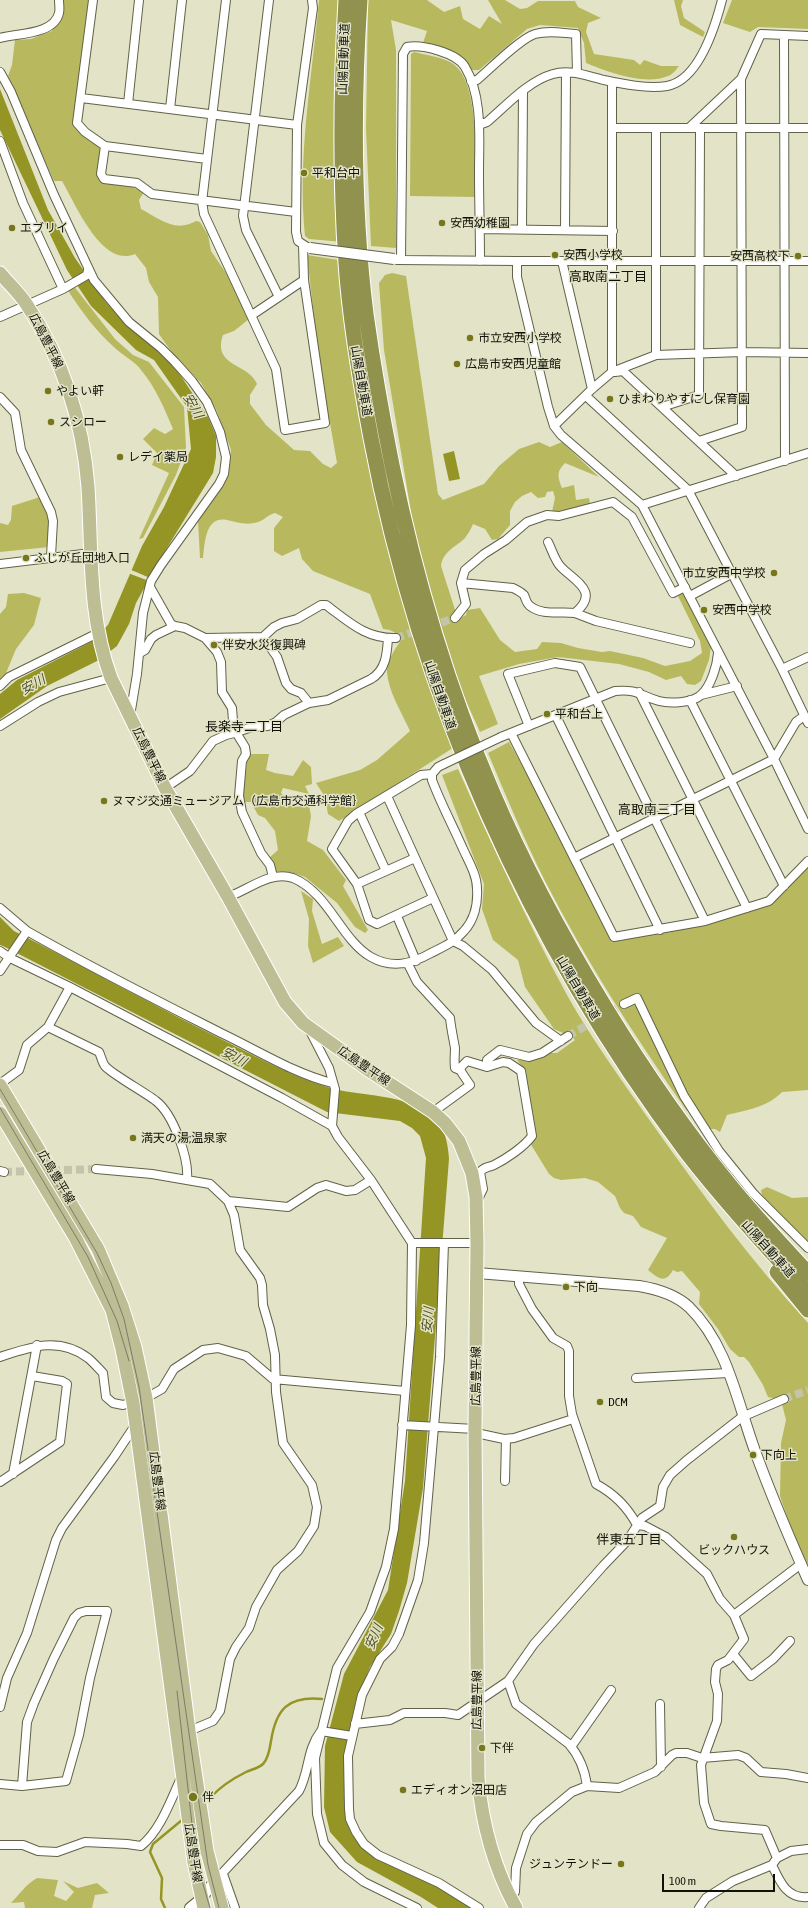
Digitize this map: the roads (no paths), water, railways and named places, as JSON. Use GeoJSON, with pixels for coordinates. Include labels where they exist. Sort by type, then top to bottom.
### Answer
{"type":"FeatureCollection","features":[{"type":"Feature","properties":{"kind":"highway","name":"山陽自動車道"},"geometry":{"type":"LineString","coordinates":[[346,0],[342,108],[342,182],[346,264],[356,357],[377,470],[401,571],[414,618],[451,728],[479,796],[516,876],[566,969],[621,1059],[673,1134],[723,1188],[808,1273]]}},
{"type":"Feature","properties":{"kind":"highway","name":"山陽自動車道"},"geometry":{"type":"LineString","coordinates":[[360,0],[356,148],[366,312],[381,407],[400,502],[428,614],[443,663],[491,790],[528,870],[577,962],[632,1051],[680,1119],[723,1188],[759,1240],[808,1292]]}},
{"type":"Feature","properties":{"kind":"highway"},"geometry":{"type":"LineString","coordinates":[[723,1188],[808,1263]]}},
{"type":"Feature","properties":{"kind":"highway"},"geometry":{"type":"LineString","coordinates":[[723,1188],[762,1255],[808,1310]]}},
{"type":"Feature","properties":{"kind":"main road","name":"広島豊平線"},"geometry":{"type":"LineString","coordinates":[[0,273],[26,304],[46,338],[61,367],[79,422],[86,458],[94,605],[104,659],[111,678],[165,788],[228,897],[285,1002],[303,1023],[367,1069],[433,1112],[445,1123],[459,1142],[472,1173],[476,1197],[477,1243],[475,1431],[476,1704],[478,1778],[480,1803],[487,1836],[497,1868],[516,1908]]}},
{"type":"Feature","properties":{"kind":"main road","name":"広島豊平線"},"geometry":{"type":"LineString","coordinates":[[0,1085],[98,1249],[122,1306],[135,1346],[146,1398],[189,1731],[207,1851],[219,1878],[222,1908]]}},
{"type":"Feature","properties":{"kind":"main road","name":"広島豊平線"},"geometry":{"type":"LineString","coordinates":[[0,1113],[76,1239],[112,1310],[134,1403],[194,1862],[203,1904]]}},
{"type":"Feature","properties":{"kind":"street"},"geometry":{"type":"LineString","coordinates":[[0,38],[27,34],[54,23],[59,13],[59,0]]}},
{"type":"Feature","properties":{"kind":"street"},"geometry":{"type":"LineString","coordinates":[[93,0],[77,124],[85,132],[105,146],[207,159]]}},
{"type":"Feature","properties":{"kind":"street"},"geometry":{"type":"LineString","coordinates":[[128,104],[139,0]]}},
{"type":"Feature","properties":{"kind":"street"},"geometry":{"type":"LineString","coordinates":[[170,109],[182,0]]}},
{"type":"Feature","properties":{"kind":"street"},"geometry":{"type":"LineString","coordinates":[[226,0],[202,202],[204,214],[276,369],[285,430],[325,424],[304,280],[306,246]]}},
{"type":"Feature","properties":{"kind":"street"},"geometry":{"type":"LineString","coordinates":[[269,0],[243,216],[246,230],[279,297]]}},
{"type":"Feature","properties":{"kind":"street"},"geometry":{"type":"LineString","coordinates":[[312,0],[313,8],[297,125],[296,232],[298,241],[306,246],[397,260],[808,261]]}},
{"type":"Feature","properties":{"kind":"street"},"geometry":{"type":"LineString","coordinates":[[479,125],[487,122],[542,78],[554,74],[566,72],[577,73],[612,82],[651,87],[668,86],[678,82],[690,71],[709,43],[722,0]]}},
{"type":"Feature","properties":{"kind":"street"},"geometry":{"type":"LineString","coordinates":[[472,81],[477,80],[533,34],[546,32],[576,34],[577,73]]}},
{"type":"Feature","properties":{"kind":"street"},"geometry":{"type":"LineString","coordinates":[[690,127],[741,79],[761,34],[808,36]]}},
{"type":"Feature","properties":{"kind":"street"},"geometry":{"type":"LineString","coordinates":[[784,35],[785,462]]}},
{"type":"Feature","properties":{"kind":"street"},"geometry":{"type":"LineString","coordinates":[[397,260],[403,54],[407,46],[415,45],[447,53],[458,58],[465,66],[472,81],[479,125],[480,261]]}},
{"type":"Feature","properties":{"kind":"street"},"geometry":{"type":"LineString","coordinates":[[0,72],[11,92],[88,272],[107,298],[129,322],[161,348],[192,381],[207,402],[220,432],[226,457],[224,474],[219,484],[161,565],[150,587],[143,613],[140,653],[130,717]]}},
{"type":"Feature","properties":{"kind":"street"},"geometry":{"type":"LineString","coordinates":[[565,230],[566,72]]}},
{"type":"Feature","properties":{"kind":"street"},"geometry":{"type":"LineString","coordinates":[[699,440],[742,427],[741,79]]}},
{"type":"Feature","properties":{"kind":"street"},"geometry":{"type":"LineString","coordinates":[[612,82],[612,372]]}},
{"type":"Feature","properties":{"kind":"street"},"geometry":{"type":"LineString","coordinates":[[522,229],[523,92]]}},
{"type":"Feature","properties":{"kind":"street"},"geometry":{"type":"LineString","coordinates":[[81,98],[297,125]]}},
{"type":"Feature","properties":{"kind":"street"},"geometry":{"type":"LineString","coordinates":[[612,128],[808,128]]}},
{"type":"Feature","properties":{"kind":"street"},"geometry":{"type":"LineString","coordinates":[[656,128],[656,355]]}},
{"type":"Feature","properties":{"kind":"street"},"geometry":{"type":"LineString","coordinates":[[662,407],[699,395],[700,128]]}},
{"type":"Feature","properties":{"kind":"street"},"geometry":{"type":"LineString","coordinates":[[0,141],[29,218],[64,288]]}},
{"type":"Feature","properties":{"kind":"street"},"geometry":{"type":"LineString","coordinates":[[105,146],[101,174],[104,179],[137,184],[152,194],[202,202],[296,212]]}},
{"type":"Feature","properties":{"kind":"street"},"geometry":{"type":"LineString","coordinates":[[480,229],[613,231]]}},
{"type":"Feature","properties":{"kind":"street"},"geometry":{"type":"LineString","coordinates":[[517,261],[517,277],[548,407],[554,426],[575,448],[642,505],[718,653],[737,686],[808,829]]}},
{"type":"Feature","properties":{"kind":"street"},"geometry":{"type":"LineString","coordinates":[[562,261],[592,389]]}},
{"type":"Feature","properties":{"kind":"street"},"geometry":{"type":"LineString","coordinates":[[0,317],[64,288],[88,272]]}},
{"type":"Feature","properties":{"kind":"street"},"geometry":{"type":"LineString","coordinates":[[252,315],[304,280]]}},
{"type":"Feature","properties":{"kind":"street"},"geometry":{"type":"LineString","coordinates":[[554,426],[612,372],[656,355],[742,352],[808,353]]}},
{"type":"Feature","properties":{"kind":"street"},"geometry":{"type":"LineString","coordinates":[[612,372],[623,371],[736,476]]}},
{"type":"Feature","properties":{"kind":"street"},"geometry":{"type":"LineString","coordinates":[[574,858],[774,759],[796,722],[806,720],[782,669],[688,490],[586,396]]}},
{"type":"Feature","properties":{"kind":"street"},"geometry":{"type":"LineString","coordinates":[[2,401],[15,413],[21,450],[51,512],[53,520],[52,556]]}},
{"type":"Feature","properties":{"kind":"street"},"geometry":{"type":"LineString","coordinates":[[642,505],[785,462],[808,453]]}},
{"type":"Feature","properties":{"kind":"street"},"geometry":{"type":"LineString","coordinates":[[455,618],[466,604],[460,583],[465,570],[527,522],[547,515],[559,516],[613,502],[632,517],[673,592],[685,587]]}},
{"type":"Feature","properties":{"kind":"street"},"geometry":{"type":"LineString","coordinates":[[548,542],[560,567],[580,582],[584,588],[585,600],[581,608],[575,613]]}},
{"type":"Feature","properties":{"kind":"street"},"geometry":{"type":"LineString","coordinates":[[0,564],[52,556],[91,553]]}},
{"type":"Feature","properties":{"kind":"street"},"geometry":{"type":"LineString","coordinates":[[690,596],[731,574]]}},
{"type":"Feature","properties":{"kind":"street"},"geometry":{"type":"LineString","coordinates":[[460,583],[513,588],[525,597],[527,604],[535,609],[545,612],[575,613],[596,621],[690,643]]}},
{"type":"Feature","properties":{"kind":"street"},"geometry":{"type":"LineString","coordinates":[[150,587],[171,624],[185,628],[205,638],[217,652],[221,662],[222,692],[232,708],[234,733],[237,734],[245,747],[240,796],[242,812],[261,853],[270,865],[273,877]]}},
{"type":"Feature","properties":{"kind":"street"},"geometry":{"type":"LineString","coordinates":[[165,788],[190,770],[213,742],[226,734],[252,727],[268,726],[276,722],[284,715],[309,703],[328,700],[378,675],[382,668],[392,638],[364,632],[326,605],[321,605],[297,620],[282,623],[274,627],[263,637],[205,638]]}},
{"type":"Feature","properties":{"kind":"street"},"geometry":{"type":"LineString","coordinates":[[140,653],[145,650],[151,639],[156,635],[175,626]]}},
{"type":"Feature","properties":{"kind":"street"},"geometry":{"type":"LineString","coordinates":[[0,686],[10,677],[98,632]]}},
{"type":"Feature","properties":{"kind":"street"},"geometry":{"type":"LineString","coordinates":[[263,637],[277,657],[286,683],[291,689],[301,694],[309,703]]}},
{"type":"Feature","properties":{"kind":"street"},"geometry":{"type":"LineString","coordinates":[[701,695],[717,666],[718,653]]}},
{"type":"Feature","properties":{"kind":"street"},"geometry":{"type":"LineString","coordinates":[[782,669],[808,658]]}},
{"type":"Feature","properties":{"kind":"street"},"geometry":{"type":"LineString","coordinates":[[529,726],[508,674],[555,663],[580,667],[705,921]]}},
{"type":"Feature","properties":{"kind":"street"},"geometry":{"type":"LineString","coordinates":[[0,726],[38,702],[59,692],[111,678]]}},
{"type":"Feature","properties":{"kind":"street"},"geometry":{"type":"LineString","coordinates":[[434,898],[377,924],[369,920],[357,884],[332,849],[348,821],[359,812],[420,775],[432,774],[438,767],[511,733],[615,691],[630,690],[639,692],[660,701],[678,702],[690,700],[701,695],[737,686]]}},
{"type":"Feature","properties":{"kind":"street"},"geometry":{"type":"LineString","coordinates":[[639,692],[747,908]]}},
{"type":"Feature","properties":{"kind":"street"},"geometry":{"type":"LineString","coordinates":[[690,700],[784,886]]}},
{"type":"Feature","properties":{"kind":"street"},"geometry":{"type":"LineString","coordinates":[[556,716],[660,930]]}},
{"type":"Feature","properties":{"kind":"street"},"geometry":{"type":"LineString","coordinates":[[511,733],[614,937],[705,921],[769,901],[808,861]]}},
{"type":"Feature","properties":{"kind":"street"},"geometry":{"type":"LineString","coordinates":[[228,897],[273,877],[283,876],[293,878],[311,891],[335,914],[359,947],[372,957],[387,963],[412,963],[453,941],[464,931],[472,919],[477,902],[478,888],[474,871],[435,787],[432,774]]}},
{"type":"Feature","properties":{"kind":"street"},"geometry":{"type":"LineString","coordinates":[[387,796],[453,941],[463,946],[492,970],[536,1023],[565,1039],[542,1054],[529,1056],[500,1050],[487,1060],[487,1066]]}},
{"type":"Feature","properties":{"kind":"street"},"geometry":{"type":"LineString","coordinates":[[359,812],[386,871]]}},
{"type":"Feature","properties":{"kind":"street"},"geometry":{"type":"LineString","coordinates":[[357,884],[415,858]]}},
{"type":"Feature","properties":{"kind":"street"},"geometry":{"type":"LineString","coordinates":[[0,908],[25,933],[262,1053],[334,1086]]}},
{"type":"Feature","properties":{"kind":"street"},"geometry":{"type":"LineString","coordinates":[[397,916],[417,982],[450,1018],[455,1050],[455,1068],[460,1070],[470,1085],[433,1112]]}},
{"type":"Feature","properties":{"kind":"street"},"geometry":{"type":"LineString","coordinates":[[0,971],[10,958],[25,933]]}},
{"type":"Feature","properties":{"kind":"street"},"geometry":{"type":"LineString","coordinates":[[0,951],[10,958],[70,987],[282,1098],[332,1126]]}},
{"type":"Feature","properties":{"kind":"street"},"geometry":{"type":"LineString","coordinates":[[0,1085],[19,1070],[27,1045],[48,1027],[70,987]]}},
{"type":"Feature","properties":{"kind":"street"},"geometry":{"type":"LineString","coordinates":[[624,1004],[637,998],[684,1096],[719,1151],[753,1193],[808,1248]]}},
{"type":"Feature","properties":{"kind":"street"},"geometry":{"type":"LineString","coordinates":[[303,1023],[312,1034],[329,1068],[334,1086],[332,1126],[338,1137],[371,1180],[414,1243],[411,1325],[405,1391],[404,1425],[394,1529],[386,1567],[370,1612],[337,1668],[315,1758],[317,1814],[324,1843],[342,1865],[364,1882],[417,1908]]}},
{"type":"Feature","properties":{"kind":"street"},"geometry":{"type":"LineString","coordinates":[[48,1027],[99,1052],[106,1067],[158,1102],[171,1122],[182,1146],[188,1173],[187,1179]]}},
{"type":"Feature","properties":{"kind":"street"},"geometry":{"type":"LineString","coordinates":[[460,1070],[467,1061],[487,1066],[503,1062],[509,1063],[521,1071],[532,1136],[518,1149],[493,1165],[484,1167],[480,1172],[483,1189],[480,1197],[476,1197]]}},
{"type":"Feature","properties":{"kind":"street"},"geometry":{"type":"LineString","coordinates":[[96,1169],[152,1174],[210,1184],[228,1201],[234,1215],[240,1250],[260,1278],[262,1285],[263,1305],[270,1329],[275,1355],[276,1379],[283,1442],[312,1485],[317,1506],[316,1521],[314,1526],[298,1551],[276,1570],[263,1591],[249,1628],[230,1659],[220,1711],[213,1721],[189,1731]]}},
{"type":"Feature","properties":{"kind":"street"},"geometry":{"type":"LineString","coordinates":[[228,1201],[288,1207],[317,1188],[326,1184],[346,1191],[354,1190],[371,1180]]}},
{"type":"Feature","properties":{"kind":"street"},"geometry":{"type":"LineString","coordinates":[[414,1243],[477,1243]]}},
{"type":"Feature","properties":{"kind":"street"},"geometry":{"type":"LineString","coordinates":[[443,1243],[440,1356],[424,1543],[418,1580],[399,1634],[392,1647],[380,1658],[362,1695],[355,1724],[350,1736],[348,1756],[350,1819],[364,1844],[378,1855],[439,1883],[479,1908]]}},
{"type":"Feature","properties":{"kind":"street"},"geometry":{"type":"LineString","coordinates":[[477,1273],[620,1283],[647,1287],[665,1292],[678,1298],[689,1307],[715,1340],[728,1372],[742,1417],[769,1489],[808,1580]]}},
{"type":"Feature","properties":{"kind":"street"},"geometry":{"type":"LineString","coordinates":[[519,1277],[519,1284],[532,1309],[553,1338],[567,1346],[569,1351],[569,1396],[574,1419],[596,1484],[608,1490],[631,1515],[637,1525]]}},
{"type":"Feature","properties":{"kind":"street"},"geometry":{"type":"LineString","coordinates":[[13,1474],[37,1345]]}},
{"type":"Feature","properties":{"kind":"street"},"geometry":{"type":"LineString","coordinates":[[0,1357],[37,1345],[55,1345],[71,1349],[88,1358],[103,1373],[106,1397],[113,1403],[123,1405],[134,1403],[162,1389],[174,1369],[203,1350],[218,1348],[246,1356],[273,1379],[405,1391]]}},
{"type":"Feature","properties":{"kind":"street"},"geometry":{"type":"LineString","coordinates":[[636,1378],[728,1372]]}},
{"type":"Feature","properties":{"kind":"street"},"geometry":{"type":"LineString","coordinates":[[0,1482],[60,1442],[67,1384],[62,1381],[32,1376]]}},
{"type":"Feature","properties":{"kind":"street"},"geometry":{"type":"LineString","coordinates":[[0,1707],[7,1678],[27,1633],[56,1540],[62,1528],[114,1457],[136,1424],[146,1398]]}},
{"type":"Feature","properties":{"kind":"street"},"geometry":{"type":"LineString","coordinates":[[355,1724],[390,1720],[404,1713],[445,1713],[458,1715],[508,1681],[534,1644],[602,1566],[627,1541],[642,1518],[660,1506],[663,1487],[670,1475],[742,1417],[784,1399]]}},
{"type":"Feature","properties":{"kind":"street"},"geometry":{"type":"LineString","coordinates":[[404,1425],[475,1431],[506,1439],[514,1438],[574,1419]]}},
{"type":"Feature","properties":{"kind":"street"},"geometry":{"type":"LineString","coordinates":[[505,1481],[506,1439]]}},
{"type":"Feature","properties":{"kind":"street"},"geometry":{"type":"LineString","coordinates":[[637,1525],[645,1526],[666,1537],[692,1559],[707,1574],[720,1599],[734,1615],[744,1639],[728,1660],[718,1665],[716,1669],[715,1682],[718,1694],[717,1721],[702,1758],[704,1803],[711,1824],[765,1830],[777,1858]]}},
{"type":"Feature","properties":{"kind":"street"},"geometry":{"type":"LineString","coordinates":[[734,1615],[801,1564]]}},
{"type":"Feature","properties":{"kind":"street"},"geometry":{"type":"LineString","coordinates":[[0,1784],[22,1786],[66,1781],[107,1611],[86,1611],[79,1613],[74,1618],[54,1658],[27,1722],[22,1786]]}},
{"type":"Feature","properties":{"kind":"street"},"geometry":{"type":"LineString","coordinates":[[733,1654],[751,1676],[773,1659],[790,1641]]}},
{"type":"Feature","properties":{"kind":"street"},"geometry":{"type":"LineString","coordinates":[[508,1681],[516,1704],[571,1748],[583,1766],[587,1786]]}},
{"type":"Feature","properties":{"kind":"street"},"geometry":{"type":"LineString","coordinates":[[571,1748],[611,1690]]}},
{"type":"Feature","properties":{"kind":"street"},"geometry":{"type":"LineString","coordinates":[[660,1704],[661,1767]]}},
{"type":"Feature","properties":{"kind":"street"},"geometry":{"type":"LineString","coordinates":[[322,1730],[350,1736]]}},
{"type":"Feature","properties":{"kind":"street"},"geometry":{"type":"LineString","coordinates":[[190,1908],[203,1904],[219,1878],[244,1848],[299,1790],[304,1781],[313,1742],[322,1730]]}},
{"type":"Feature","properties":{"kind":"street"},"geometry":{"type":"LineString","coordinates":[[509,1895],[515,1892],[516,1868],[527,1834],[536,1822],[564,1797],[587,1786],[619,1788],[655,1772],[676,1753],[702,1758],[738,1755],[746,1758],[761,1772],[808,1778]]}},
{"type":"Feature","properties":{"kind":"street"},"geometry":{"type":"LineString","coordinates":[[0,1845],[23,1845],[38,1851],[57,1852],[85,1842],[141,1846],[146,1842],[158,1825],[183,1775]]}},
{"type":"Feature","properties":{"kind":"street"},"geometry":{"type":"LineString","coordinates":[[699,1908],[706,1898],[733,1881],[772,1866],[777,1858],[791,1851],[808,1849]]}},
{"type":"Feature","properties":{"kind":"street"},"geometry":{"type":"LineString","coordinates":[[772,1866],[785,1890],[793,1896],[808,1897]]}},
{"type":"Feature","properties":{"kind":"street"},"geometry":{"type":"LineString","coordinates":[[219,1878],[235,1908]]}},
{"type":"Feature","properties":{"kind":"water","name":"安川"},"geometry":{"type":"Polygon","coordinates":[[[0,89],[48,210],[75,258],[105,301],[126,325],[156,348],[177,370],[208,417],[216,436],[216,457],[213,473],[162,556],[136,603],[129,624],[117,646],[99,660],[47,686],[0,719],[0,694],[17,680],[91,642],[108,625],[142,546],[164,507],[191,449],[187,407],[154,360],[136,350],[91,306],[67,270],[0,130],[0,89]]]}},
{"type":"Feature","properties":{"kind":"water"},"geometry":{"type":"Polygon","coordinates":[[[454,451],[460,479],[449,481],[443,454],[454,451]]]}},
{"type":"Feature","properties":{"kind":"water","name":"安川"},"geometry":{"type":"Polygon","coordinates":[[[0,917],[14,931],[274,1066],[327,1087],[383,1097],[411,1104],[423,1109],[434,1117],[441,1126],[447,1142],[449,1159],[423,1488],[407,1583],[399,1611],[391,1634],[370,1667],[356,1701],[344,1754],[346,1816],[363,1848],[376,1859],[439,1887],[473,1908],[438,1908],[357,1862],[330,1832],[324,1807],[325,1746],[344,1674],[388,1590],[405,1481],[426,1158],[420,1136],[412,1128],[400,1121],[327,1112],[0,945],[0,917]]]}},
{"type":"Feature","properties":{"kind":"waterway"},"geometry":{"type":"LineString","coordinates":[[211,1797],[231,1780],[263,1764],[268,1753],[276,1721],[280,1713],[286,1707],[300,1700],[322,1699]]}},
{"type":"Feature","properties":{"kind":"waterway"},"geometry":{"type":"LineString","coordinates":[[165,1908],[161,1899],[162,1878],[150,1852],[153,1844],[182,1820]]}},
{"type":"Feature","properties":{"kind":"tunnel"},"geometry":{"type":"LineString","coordinates":[[396,638],[455,618]]}},
{"type":"Feature","properties":{"kind":"tunnel"},"geometry":{"type":"LineString","coordinates":[[568,1036],[624,1004]]}},
{"type":"Feature","properties":{"kind":"tunnel"},"geometry":{"type":"LineString","coordinates":[[4,1172],[96,1169]]}},
{"type":"Feature","properties":{"kind":"tunnel"},"geometry":{"type":"LineString","coordinates":[[784,1399],[808,1390]]}},
{"type":"Feature","properties":{"kind":"tram line"},"geometry":{"type":"LineString","coordinates":[[0,1089],[97,1253],[111,1283],[124,1319],[139,1387],[208,1865],[219,1908]]}},
{"type":"Feature","properties":{"kind":"tram line"},"geometry":{"type":"LineString","coordinates":[[0,1108],[88,1257],[117,1321],[129,1361]]}},
{"type":"Feature","properties":{"kind":"tram line"},"geometry":{"type":"LineString","coordinates":[[177,1691],[198,1867],[210,1908]]}},
{"type":"Feature","properties":{"kind":"place","name":"平和台中"},"geometry":{"type":"Point","coordinates":[304,173]}},
{"type":"Feature","properties":{"kind":"place","name":"安西幼稚園"},"geometry":{"type":"Point","coordinates":[442,223]}},
{"type":"Feature","properties":{"kind":"place","name":"エブリイ"},"geometry":{"type":"Point","coordinates":[12,228]}},
{"type":"Feature","properties":{"kind":"place","name":"安西小学校"},"geometry":{"type":"Point","coordinates":[555,255]}},
{"type":"Feature","properties":{"kind":"place","name":"安西高校下"},"geometry":{"type":"Point","coordinates":[798,256]}},
{"type":"Feature","properties":{"kind":"place","name":"市立安西小学校"},"geometry":{"type":"Point","coordinates":[470,338]}},
{"type":"Feature","properties":{"kind":"place","name":"広島市安西児童館"},"geometry":{"type":"Point","coordinates":[457,364]}},
{"type":"Feature","properties":{"kind":"place","name":"やよい軒"},"geometry":{"type":"Point","coordinates":[48,391]}},
{"type":"Feature","properties":{"kind":"place","name":"ひまわりやすにし保育園"},"geometry":{"type":"Point","coordinates":[610,399]}},
{"type":"Feature","properties":{"kind":"place","name":"スシロー"},"geometry":{"type":"Point","coordinates":[51,422]}},
{"type":"Feature","properties":{"kind":"place","name":"レデイ薬局"},"geometry":{"type":"Point","coordinates":[120,457]}},
{"type":"Feature","properties":{"kind":"place","name":"ふじが丘団地入口"},"geometry":{"type":"Point","coordinates":[26,558]}},
{"type":"Feature","properties":{"kind":"place","name":"市立安西中学校"},"geometry":{"type":"Point","coordinates":[774,573]}},
{"type":"Feature","properties":{"kind":"place","name":"安西中学校"},"geometry":{"type":"Point","coordinates":[704,610]}},
{"type":"Feature","properties":{"kind":"place","name":"伴安水災復興碑"},"geometry":{"type":"Point","coordinates":[214,645]}},
{"type":"Feature","properties":{"kind":"place","name":"平和台上"},"geometry":{"type":"Point","coordinates":[547,714]}},
{"type":"Feature","properties":{"kind":"place","name":"ヌマジ交通ミュージアム（広島市交通科学館｝"},"geometry":{"type":"Point","coordinates":[104,801]}},
{"type":"Feature","properties":{"kind":"place","name":"満天の湯;温泉家"},"geometry":{"type":"Point","coordinates":[133,1138]}},
{"type":"Feature","properties":{"kind":"place","name":"下向"},"geometry":{"type":"Point","coordinates":[566,1287]}},
{"type":"Feature","properties":{"kind":"place","name":"DCM"},"geometry":{"type":"Point","coordinates":[600,1402]}},
{"type":"Feature","properties":{"kind":"place","name":"下向上"},"geometry":{"type":"Point","coordinates":[753,1455]}},
{"type":"Feature","properties":{"kind":"place","name":"ビックハウス"},"geometry":{"type":"Point","coordinates":[734,1537]}},
{"type":"Feature","properties":{"kind":"place","name":"下伴"},"geometry":{"type":"Point","coordinates":[482,1748]}},
{"type":"Feature","properties":{"kind":"place","name":"エディオン沼田店"},"geometry":{"type":"Point","coordinates":[403,1790]}},
{"type":"Feature","properties":{"kind":"place","name":"伴"},"geometry":{"type":"Point","coordinates":[193,1797]}},
{"type":"Feature","properties":{"kind":"place","name":"ジュンテンドー"},"geometry":{"type":"Point","coordinates":[621,1864]}},
{"type":"Feature","properties":{"kind":"district","name":"高取南二丁目"},"geometry":{"type":"Point","coordinates":[608,277]}},
{"type":"Feature","properties":{"kind":"district","name":"長楽寺二丁目"},"geometry":{"type":"Point","coordinates":[244,727]}},
{"type":"Feature","properties":{"kind":"district","name":"高取南三丁目"},"geometry":{"type":"Point","coordinates":[657,810]}},
{"type":"Feature","properties":{"kind":"district","name":"伴東五丁目"},"geometry":{"type":"Point","coordinates":[629,1540]}}]}
